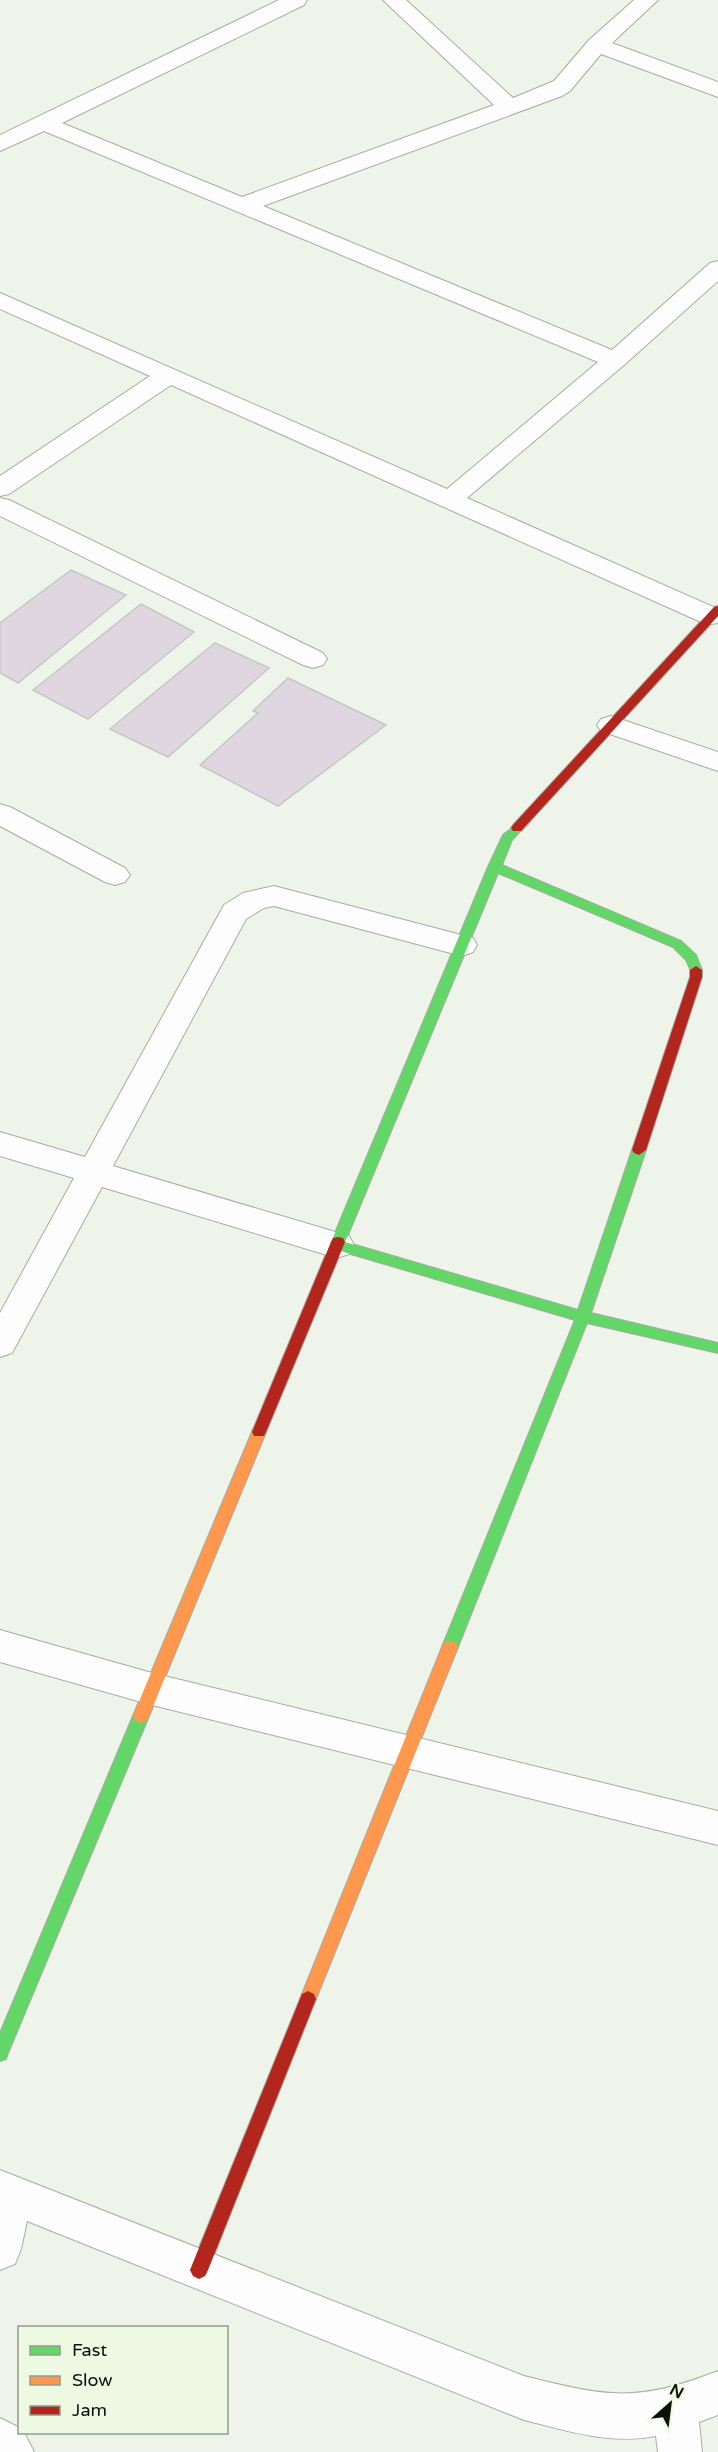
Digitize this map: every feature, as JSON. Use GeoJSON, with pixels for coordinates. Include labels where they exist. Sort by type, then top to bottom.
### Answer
{"type":"FeatureCollection","features":[{"type":"Feature","properties":{"kind":"street"},"geometry":{"type":"LineString","coordinates":[[0,144],[296,0]]}},
{"type":"Feature","properties":{"kind":"street"},"geometry":{"type":"LineString","coordinates":[[394,0],[510,108]]}},
{"type":"Feature","properties":{"kind":"street"},"geometry":{"type":"LineString","coordinates":[[240,206],[554,91],[562,86],[597,45],[646,0]]}},
{"type":"Feature","properties":{"kind":"street"},"geometry":{"type":"LineString","coordinates":[[597,45],[718,90]]}},
{"type":"Feature","properties":{"kind":"street"},"geometry":{"type":"LineString","coordinates":[[43,123],[615,360]]}},
{"type":"Feature","properties":{"kind":"street"},"geometry":{"type":"LineString","coordinates":[[449,500],[615,360],[718,268]]}},
{"type":"Feature","properties":{"kind":"street"},"geometry":{"type":"LineString","coordinates":[[0,300],[449,500],[715,613],[507,838],[0,2053]]}},
{"type":"Feature","properties":{"kind":"street"},"geometry":{"type":"LineString","coordinates":[[0,488],[169,375]]}},
{"type":"Feature","properties":{"kind":"street"},"geometry":{"type":"LineString","coordinates":[[0,506],[313,659]]}},
{"type":"Feature","properties":{"kind":"street"},"geometry":{"type":"LineString","coordinates":[[611,725],[718,762]]}},
{"type":"Feature","properties":{"kind":"street"},"geometry":{"type":"LineString","coordinates":[[0,814],[116,875]]}},
{"type":"Feature","properties":{"kind":"street"},"geometry":{"type":"LineString","coordinates":[[199,2270],[583,1317],[696,977],[696,963],[688,952],[677,944],[494,867]]}},
{"type":"Feature","properties":{"kind":"street"},"geometry":{"type":"LineString","coordinates":[[0,1344],[236,912],[246,903],[260,897],[274,896],[462,945]]}},
{"type":"Feature","properties":{"kind":"street"},"geometry":{"type":"LineString","coordinates":[[0,1144],[583,1317],[718,1348]]}},
{"type":"Feature","properties":{"kind":"street"},"geometry":{"type":"LineString","coordinates":[[0,1646],[153,1689],[718,1828]]}},
{"type":"Feature","properties":{"kind":"street"},"geometry":{"type":"LineString","coordinates":[[0,2249],[6,2193],[524,2398],[576,2411],[628,2417],[675,2409],[718,2393]]}},
{"type":"Feature","properties":{"kind":"street"},"geometry":{"type":"LineString","coordinates":[[675,2409],[680,2452]]}},
{"type":"Feature","properties":{"kind":"street"},"geometry":{"type":"LineString","coordinates":[[0,2440],[12,2452]]}},
{"type":"Feature","properties":{"kind":"building"},"geometry":{"type":"Polygon","coordinates":[[[71,570],[126,595],[18,683],[0,673],[0,623],[71,570]]]}},
{"type":"Feature","properties":{"kind":"building"},"geometry":{"type":"Polygon","coordinates":[[[141,604],[194,632],[88,719],[33,690],[141,604]]]}},
{"type":"Feature","properties":{"kind":"building"},"geometry":{"type":"Polygon","coordinates":[[[215,643],[269,668],[168,757],[110,729],[215,643]]]}},
{"type":"Feature","properties":{"kind":"building"},"geometry":{"type":"Polygon","coordinates":[[[288,678],[386,725],[278,806],[200,765],[258,713],[253,711],[288,678]]]}},
{"type":"Feature","properties":{"kind":"traffic: fast"},"geometry":{"type":"LineString","coordinates":[[338,1242],[507,838],[517,828]]}},
{"type":"Feature","properties":{"kind":"traffic: fast"},"geometry":{"type":"LineString","coordinates":[[494,867],[677,944],[692,958],[696,970]]}},
{"type":"Feature","properties":{"kind":"traffic: fast"},"geometry":{"type":"LineString","coordinates":[[450,1647],[583,1317],[639,1150]]}},
{"type":"Feature","properties":{"kind":"traffic: fast"},"geometry":{"type":"LineString","coordinates":[[337,1245],[583,1317],[718,1348]]}},
{"type":"Feature","properties":{"kind":"traffic: fast"},"geometry":{"type":"LineString","coordinates":[[0,2053],[141,1716]]}},
{"type":"Feature","properties":{"kind":"traffic: slow"},"geometry":{"type":"LineString","coordinates":[[141,1716],[259,1432]]}},
{"type":"Feature","properties":{"kind":"traffic: slow"},"geometry":{"type":"LineString","coordinates":[[308,1999],[450,1647]]}},
{"type":"Feature","properties":{"kind":"traffic: jam"},"geometry":{"type":"LineString","coordinates":[[517,828],[718,609]]}},
{"type":"Feature","properties":{"kind":"traffic: jam"},"geometry":{"type":"LineString","coordinates":[[639,1150],[696,977],[696,970]]}},
{"type":"Feature","properties":{"kind":"traffic: jam"},"geometry":{"type":"LineString","coordinates":[[259,1432],[338,1242]]}},
{"type":"Feature","properties":{"kind":"traffic: jam"},"geometry":{"type":"LineString","coordinates":[[199,2270],[308,1999]]}}]}
